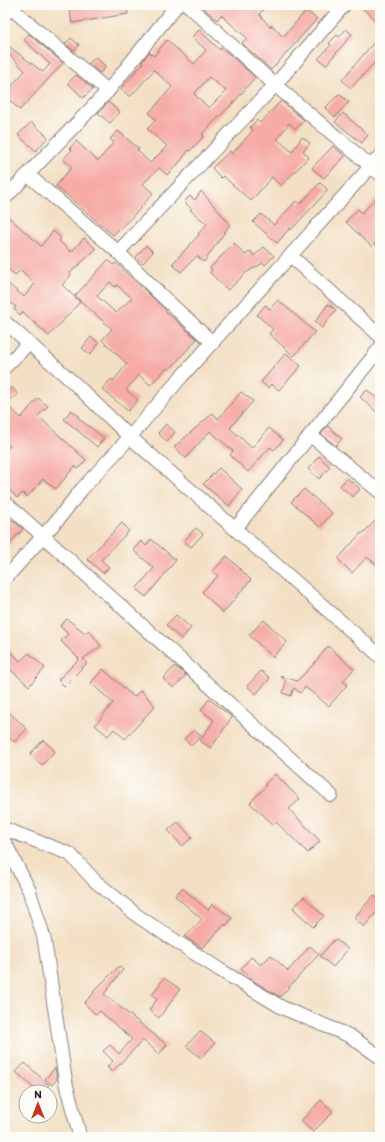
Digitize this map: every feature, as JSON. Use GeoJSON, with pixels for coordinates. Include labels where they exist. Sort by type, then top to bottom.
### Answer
{"type":"FeatureCollection","features":[{"type":"Feature","properties":{"kind":"street"},"geometry":{"type":"LineString","coordinates":[[5,198],[108,91],[177,5]]}},
{"type":"Feature","properties":{"kind":"street"},"geometry":{"type":"LineString","coordinates":[[5,579],[182,376],[291,256],[377,165],[275,85],[188,5]]}},
{"type":"Feature","properties":{"kind":"street"},"geometry":{"type":"LineString","coordinates":[[118,252],[275,85],[344,5]]}},
{"type":"Feature","properties":{"kind":"street"},"geometry":{"type":"LineString","coordinates":[[9,8],[108,91]]}},
{"type":"Feature","properties":{"kind":"street"},"geometry":{"type":"LineString","coordinates":[[28,174],[118,252],[161,295],[213,343]]}},
{"type":"Feature","properties":{"kind":"street"},"geometry":{"type":"LineString","coordinates":[[291,256],[380,336]]}},
{"type":"Feature","properties":{"kind":"street"},"geometry":{"type":"LineString","coordinates":[[5,322],[74,383],[130,437],[380,656]]}},
{"type":"Feature","properties":{"kind":"street"},"geometry":{"type":"LineString","coordinates":[[5,367],[29,344]]}},
{"type":"Feature","properties":{"kind":"street"},"geometry":{"type":"LineString","coordinates":[[235,529],[380,348]]}},
{"type":"Feature","properties":{"kind":"street"},"geometry":{"type":"LineString","coordinates":[[310,435],[380,492]]}},
{"type":"Feature","properties":{"kind":"street"},"geometry":{"type":"LineString","coordinates":[[5,502],[42,537],[331,795]]}},
{"type":"Feature","properties":{"kind":"street"},"geometry":{"type":"LineString","coordinates":[[5,829],[70,854],[95,881],[139,917],[220,970],[283,1008],[350,1036],[380,1057]]}},
{"type":"Feature","properties":{"kind":"street"},"geometry":{"type":"LineString","coordinates":[[5,843],[29,890],[44,938],[66,1084],[80,1137]]}},
{"type":"Feature","properties":{"kind":"building"},"geometry":{"type":"Polygon","coordinates":[[[69,5],[127,5],[128,14],[72,23],[69,5]]]}},
{"type":"Feature","properties":{"kind":"building"},"geometry":{"type":"Polygon","coordinates":[[[200,5],[268,5],[259,14],[270,27],[272,25],[283,37],[306,11],[317,19],[271,70],[242,43],[247,38],[221,15],[217,20],[200,5]]]}},
{"type":"Feature","properties":{"kind":"building"},"geometry":{"type":"Polygon","coordinates":[[[359,5],[380,5],[380,24],[359,5]]]}},
{"type":"Feature","properties":{"kind":"building"},"geometry":{"type":"Polygon","coordinates":[[[346,29],[352,34],[326,65],[318,59],[331,45],[329,43],[337,35],[339,37],[346,29]]]}},
{"type":"Feature","properties":{"kind":"building"},"geometry":{"type":"Polygon","coordinates":[[[199,30],[220,50],[221,48],[229,54],[255,77],[236,100],[202,134],[204,136],[190,151],[189,150],[167,175],[159,168],[143,184],[153,193],[138,211],[113,235],[56,186],[72,167],[63,159],[72,150],[70,148],[76,141],[98,161],[114,142],[110,139],[118,131],[139,149],[137,150],[150,163],[167,146],[147,129],[156,120],[149,113],[172,87],[154,70],[130,97],[121,89],[143,63],[142,62],[149,52],[154,56],[167,40],[194,64],[206,50],[192,37],[199,30]],[[209,77],[194,94],[209,108],[226,91],[209,77]]]}},
{"type":"Feature","properties":{"kind":"building"},"geometry":{"type":"Polygon","coordinates":[[[29,34],[63,63],[20,110],[5,96],[5,93],[25,71],[5,50],[5,47],[7,45],[43,72],[50,64],[24,40],[29,34]]]}},
{"type":"Feature","properties":{"kind":"building"},"geometry":{"type":"Polygon","coordinates":[[[380,35],[380,67],[375,62],[351,88],[342,80],[380,35]]]}},
{"type":"Feature","properties":{"kind":"building"},"geometry":{"type":"Polygon","coordinates":[[[71,38],[79,45],[74,51],[65,44],[71,38]]]}},
{"type":"Feature","properties":{"kind":"building"},"geometry":{"type":"Polygon","coordinates":[[[96,57],[106,67],[100,73],[88,64],[96,57]]]}},
{"type":"Feature","properties":{"kind":"building"},"geometry":{"type":"Polygon","coordinates":[[[76,75],[93,89],[83,98],[68,83],[76,75]]]}},
{"type":"Feature","properties":{"kind":"building"},"geometry":{"type":"Polygon","coordinates":[[[339,94],[349,102],[335,117],[325,108],[339,94]]]}},
{"type":"Feature","properties":{"kind":"building"},"geometry":{"type":"Polygon","coordinates":[[[281,101],[304,120],[296,129],[289,123],[277,139],[292,152],[302,137],[310,143],[303,151],[309,157],[281,186],[272,177],[251,201],[223,176],[221,178],[212,168],[230,151],[232,154],[253,130],[250,127],[257,120],[260,123],[281,101]]]}},
{"type":"Feature","properties":{"kind":"building"},"geometry":{"type":"Polygon","coordinates":[[[108,102],[120,112],[110,123],[98,113],[108,102]]]}},
{"type":"Feature","properties":{"kind":"building"},"geometry":{"type":"Polygon","coordinates":[[[343,113],[368,135],[362,143],[335,122],[343,113]]]}},
{"type":"Feature","properties":{"kind":"building"},"geometry":{"type":"Polygon","coordinates":[[[31,122],[48,137],[36,151],[18,135],[31,122]]]}},
{"type":"Feature","properties":{"kind":"building"},"geometry":{"type":"Polygon","coordinates":[[[333,146],[345,156],[324,178],[312,168],[333,146]]]}},
{"type":"Feature","properties":{"kind":"building"},"geometry":{"type":"Polygon","coordinates":[[[320,183],[328,190],[277,243],[253,222],[261,214],[274,225],[296,201],[300,204],[320,183]]]}},
{"type":"Feature","properties":{"kind":"building"},"geometry":{"type":"Polygon","coordinates":[[[201,191],[229,223],[229,226],[204,262],[197,256],[181,272],[172,264],[199,235],[198,234],[207,224],[190,210],[192,209],[184,202],[190,196],[195,200],[201,191]]]}},
{"type":"Feature","properties":{"kind":"building"},"geometry":{"type":"Polygon","coordinates":[[[380,194],[380,238],[372,247],[346,222],[358,209],[362,213],[380,194]]]}},
{"type":"Feature","properties":{"kind":"building"},"geometry":{"type":"Polygon","coordinates":[[[5,214],[41,246],[53,231],[61,238],[59,241],[71,252],[84,238],[96,249],[70,273],[71,275],[62,285],[80,302],[49,336],[23,312],[20,315],[14,309],[16,307],[5,298],[5,281],[24,297],[35,284],[21,270],[15,275],[5,266],[5,214]]]}},
{"type":"Feature","properties":{"kind":"building"},"geometry":{"type":"Polygon","coordinates":[[[234,243],[245,255],[251,251],[254,256],[264,247],[274,256],[265,265],[263,263],[247,272],[228,290],[210,273],[212,270],[210,268],[234,243]]]}},
{"type":"Feature","properties":{"kind":"building"},"geometry":{"type":"Polygon","coordinates":[[[146,245],[153,252],[143,263],[136,257],[146,245]]]}},
{"type":"Feature","properties":{"kind":"building"},"geometry":{"type":"Polygon","coordinates":[[[108,260],[113,265],[116,263],[166,310],[165,311],[197,339],[169,370],[167,368],[150,385],[139,375],[126,390],[138,400],[128,411],[102,389],[111,379],[113,381],[127,364],[102,340],[112,329],[75,296],[108,260]],[[110,282],[97,296],[116,313],[132,298],[117,285],[115,287],[110,282]]]}},
{"type":"Feature","properties":{"kind":"building"},"geometry":{"type":"Polygon","coordinates":[[[278,300],[315,332],[294,356],[269,334],[273,329],[257,315],[265,305],[270,309],[278,300]]]}},
{"type":"Feature","properties":{"kind":"building"},"geometry":{"type":"Polygon","coordinates":[[[328,304],[336,310],[322,328],[315,322],[328,304]]]}},
{"type":"Feature","properties":{"kind":"building"},"geometry":{"type":"Polygon","coordinates":[[[91,337],[99,343],[90,355],[82,348],[91,337]]]}},
{"type":"Feature","properties":{"kind":"building"},"geometry":{"type":"Polygon","coordinates":[[[286,353],[301,366],[279,390],[271,384],[268,388],[261,382],[286,353]]]}},
{"type":"Feature","properties":{"kind":"building"},"geometry":{"type":"Polygon","coordinates":[[[13,388],[18,395],[5,402],[5,392],[13,388]]]}},
{"type":"Feature","properties":{"kind":"building"},"geometry":{"type":"Polygon","coordinates":[[[367,390],[380,401],[380,415],[360,397],[367,390]]]}},
{"type":"Feature","properties":{"kind":"building"},"geometry":{"type":"Polygon","coordinates":[[[241,392],[253,401],[230,428],[252,448],[269,428],[283,440],[274,450],[270,447],[248,472],[230,455],[233,451],[210,431],[186,458],[174,447],[213,413],[218,419],[241,392]]]}},
{"type":"Feature","properties":{"kind":"building"},"geometry":{"type":"Polygon","coordinates":[[[38,398],[48,406],[38,416],[86,460],[78,469],[75,466],[56,489],[43,479],[27,497],[23,493],[17,498],[5,485],[5,451],[10,446],[5,441],[5,403],[21,418],[38,398]]]}},
{"type":"Feature","properties":{"kind":"building"},"geometry":{"type":"Polygon","coordinates":[[[71,410],[79,416],[78,418],[104,438],[97,447],[64,419],[71,410]]]}},
{"type":"Feature","properties":{"kind":"building"},"geometry":{"type":"Polygon","coordinates":[[[166,424],[175,432],[167,442],[158,433],[166,424]]]}},
{"type":"Feature","properties":{"kind":"building"},"geometry":{"type":"Polygon","coordinates":[[[328,426],[342,439],[336,446],[321,434],[328,426]]]}},
{"type":"Feature","properties":{"kind":"building"},"geometry":{"type":"Polygon","coordinates":[[[319,456],[330,467],[319,479],[308,469],[319,456]]]}},
{"type":"Feature","properties":{"kind":"building"},"geometry":{"type":"Polygon","coordinates":[[[219,468],[242,489],[229,506],[203,484],[219,468]]]}},
{"type":"Feature","properties":{"kind":"building"},"geometry":{"type":"Polygon","coordinates":[[[347,478],[360,489],[353,497],[340,486],[347,478]]]}},
{"type":"Feature","properties":{"kind":"building"},"geometry":{"type":"Polygon","coordinates":[[[304,489],[332,513],[320,527],[291,502],[304,489]]]}},
{"type":"Feature","properties":{"kind":"building"},"geometry":{"type":"Polygon","coordinates":[[[380,516],[380,567],[367,557],[352,573],[338,559],[361,533],[362,534],[380,516]]]}},
{"type":"Feature","properties":{"kind":"building"},"geometry":{"type":"Polygon","coordinates":[[[12,520],[23,529],[5,549],[5,529],[12,520]]]}},
{"type":"Feature","properties":{"kind":"building"},"geometry":{"type":"Polygon","coordinates":[[[122,523],[128,529],[128,532],[101,560],[109,567],[103,573],[87,559],[122,523]]]}},
{"type":"Feature","properties":{"kind":"building"},"geometry":{"type":"Polygon","coordinates":[[[196,528],[203,534],[191,547],[184,541],[196,528]]]}},
{"type":"Feature","properties":{"kind":"building"},"geometry":{"type":"Polygon","coordinates":[[[151,539],[176,560],[146,597],[136,589],[154,568],[133,550],[141,541],[146,546],[151,539]]]}},
{"type":"Feature","properties":{"kind":"building"},"geometry":{"type":"Polygon","coordinates":[[[227,556],[251,580],[223,613],[202,592],[218,576],[213,571],[227,556]]]}},
{"type":"Feature","properties":{"kind":"building"},"geometry":{"type":"Polygon","coordinates":[[[176,615],[191,628],[181,639],[166,625],[176,615]]]}},
{"type":"Feature","properties":{"kind":"building"},"geometry":{"type":"Polygon","coordinates":[[[67,619],[85,633],[89,630],[101,646],[83,659],[87,663],[64,686],[58,680],[79,659],[61,641],[68,634],[60,626],[67,619]]]}},
{"type":"Feature","properties":{"kind":"building"},"geometry":{"type":"Polygon","coordinates":[[[264,620],[287,642],[273,657],[249,635],[264,620]]]}},
{"type":"Feature","properties":{"kind":"building"},"geometry":{"type":"Polygon","coordinates":[[[5,646],[20,661],[29,653],[45,668],[29,686],[11,670],[5,676],[5,646]]]}},
{"type":"Feature","properties":{"kind":"building"},"geometry":{"type":"Polygon","coordinates":[[[328,646],[354,669],[343,681],[347,685],[329,706],[305,687],[300,693],[294,688],[291,696],[283,693],[286,681],[280,676],[297,681],[313,665],[328,646]]]}},
{"type":"Feature","properties":{"kind":"building"},"geometry":{"type":"Polygon","coordinates":[[[175,666],[186,675],[174,688],[163,679],[175,666]]]}},
{"type":"Feature","properties":{"kind":"building"},"geometry":{"type":"Polygon","coordinates":[[[103,669],[134,697],[141,690],[155,706],[125,739],[114,729],[108,736],[95,725],[113,703],[91,683],[103,669]]]}},
{"type":"Feature","properties":{"kind":"building"},"geometry":{"type":"Polygon","coordinates":[[[261,671],[270,678],[256,694],[247,686],[261,671]]]}},
{"type":"Feature","properties":{"kind":"building"},"geometry":{"type":"Polygon","coordinates":[[[209,699],[232,717],[211,748],[200,741],[214,720],[201,710],[209,699]]]}},
{"type":"Feature","properties":{"kind":"building"},"geometry":{"type":"Polygon","coordinates":[[[5,708],[27,729],[14,742],[5,734],[5,708]]]}},
{"type":"Feature","properties":{"kind":"building"},"geometry":{"type":"Polygon","coordinates":[[[194,730],[201,736],[191,746],[184,739],[194,730]]]}},
{"type":"Feature","properties":{"kind":"building"},"geometry":{"type":"Polygon","coordinates":[[[43,740],[55,751],[42,765],[30,754],[43,740]]]}},
{"type":"Feature","properties":{"kind":"building"},"geometry":{"type":"Polygon","coordinates":[[[275,774],[300,799],[289,809],[320,841],[308,853],[276,822],[274,825],[250,803],[275,774]]]}},
{"type":"Feature","properties":{"kind":"building"},"geometry":{"type":"Polygon","coordinates":[[[178,822],[192,838],[182,846],[168,830],[178,822]]]}},
{"type":"Feature","properties":{"kind":"building"},"geometry":{"type":"Polygon","coordinates":[[[182,888],[208,910],[212,904],[232,918],[226,926],[225,924],[202,948],[185,937],[202,919],[175,896],[182,888]]]}},
{"type":"Feature","properties":{"kind":"building"},"geometry":{"type":"Polygon","coordinates":[[[374,895],[380,900],[380,908],[364,927],[354,918],[374,895]]]}},
{"type":"Feature","properties":{"kind":"building"},"geometry":{"type":"Polygon","coordinates":[[[304,897],[324,916],[313,927],[293,908],[304,897]]]}},
{"type":"Feature","properties":{"kind":"building"},"geometry":{"type":"Polygon","coordinates":[[[335,939],[348,949],[333,967],[320,956],[335,939]]]}},
{"type":"Feature","properties":{"kind":"building"},"geometry":{"type":"Polygon","coordinates":[[[310,946],[319,954],[280,997],[252,980],[241,969],[251,957],[261,965],[271,955],[288,971],[310,946]]]}},
{"type":"Feature","properties":{"kind":"building"},"geometry":{"type":"Polygon","coordinates":[[[119,966],[123,970],[104,994],[167,1045],[159,1054],[143,1040],[112,1072],[107,1067],[113,1061],[103,1051],[110,1045],[119,1054],[132,1039],[100,1011],[96,1015],[84,1003],[119,966]]]}},
{"type":"Feature","properties":{"kind":"building"},"geometry":{"type":"Polygon","coordinates":[[[164,978],[180,989],[159,1018],[149,1010],[157,999],[152,995],[164,978]]]}},
{"type":"Feature","properties":{"kind":"building"},"geometry":{"type":"Polygon","coordinates":[[[200,1031],[215,1043],[201,1058],[186,1046],[200,1031]]]}},
{"type":"Feature","properties":{"kind":"building"},"geometry":{"type":"Polygon","coordinates":[[[25,1063],[48,1084],[29,1084],[16,1072],[25,1063]]]}},
{"type":"Feature","properties":{"kind":"building"},"geometry":{"type":"Polygon","coordinates":[[[55,1068],[57,1079],[53,1084],[45,1079],[55,1068]]]}},
{"type":"Feature","properties":{"kind":"building"},"geometry":{"type":"Polygon","coordinates":[[[321,1100],[333,1112],[313,1132],[301,1121],[321,1100]]]}}]}
